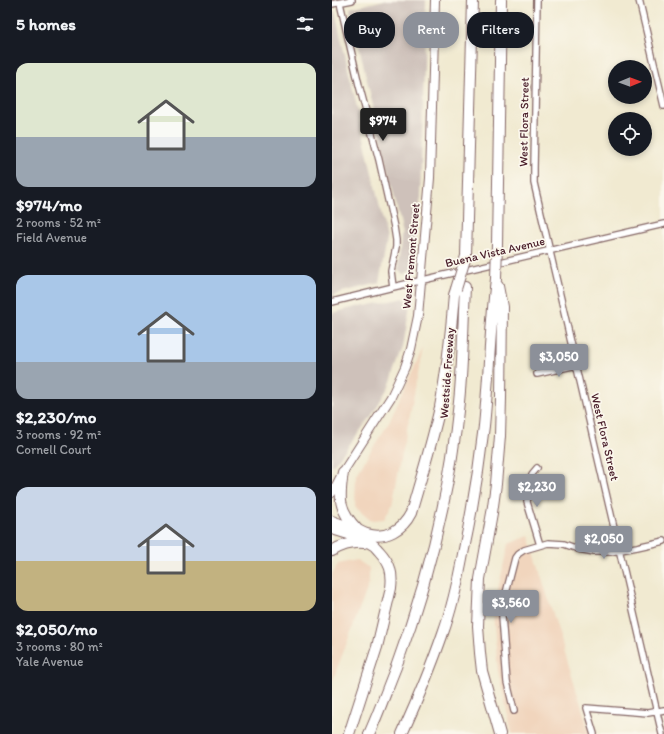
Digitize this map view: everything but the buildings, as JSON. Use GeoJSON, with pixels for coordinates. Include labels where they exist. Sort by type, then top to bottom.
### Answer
{"type":"FeatureCollection","features":[{"type":"Feature","properties":{"kind":"highway","name":"Westside Freeway"},"geometry":{"type":"LineString","coordinates":[[369,734],[384,699],[410,629],[429,565],[444,506],[452,458],[459,402],[463,343],[460,288],[466,254],[473,0]]}},
{"type":"Feature","properties":{"kind":"highway"},"geometry":{"type":"LineString","coordinates":[[402,734],[422,692],[444,632],[458,580],[478,476],[489,372],[492,308],[496,279],[501,0]]}},
{"type":"Feature","properties":{"kind":"highway"},"geometry":{"type":"LineString","coordinates":[[496,279],[502,307],[500,436],[492,513],[480,579],[478,626],[482,670],[500,734]]}},
{"type":"Feature","properties":{"kind":"highway"},"geometry":{"type":"LineString","coordinates":[[332,521],[367,534],[379,536],[389,534],[398,529],[403,525],[411,513],[427,460],[440,407],[454,295],[460,288]]}},
{"type":"Feature","properties":{"kind":"highway"},"geometry":{"type":"LineString","coordinates":[[343,472],[340,493],[342,507],[349,520],[358,530]]}},
{"type":"Feature","properties":{"kind":"highway"},"geometry":{"type":"LineString","coordinates":[[332,529],[373,545],[386,559],[392,579],[377,647],[349,734]]}},
{"type":"Feature","properties":{"kind":"highway"},"geometry":{"type":"LineString","coordinates":[[332,551],[344,545],[353,543],[373,545]]}},
{"type":"Feature","properties":{"kind":"street"},"geometry":{"type":"LineString","coordinates":[[332,4],[352,0]]}},
{"type":"Feature","properties":{"kind":"street","name":"West Fremont Street"},"geometry":{"type":"LineString","coordinates":[[332,493],[343,472],[391,397],[405,367],[411,349],[418,316],[430,178],[435,0]]}},
{"type":"Feature","properties":{"kind":"street","name":"West Flora Street"},"geometry":{"type":"LineString","coordinates":[[537,0],[534,183],[654,698],[661,710],[662,734]]}},
{"type":"Feature","properties":{"kind":"street"},"geometry":{"type":"LineString","coordinates":[[639,0],[664,106]]}},
{"type":"Feature","properties":{"kind":"street"},"geometry":{"type":"LineString","coordinates":[[340,3],[394,227],[396,247],[391,271],[394,287]]}},
{"type":"Feature","properties":{"kind":"street","name":"Buena Vista Avenue"},"geometry":{"type":"LineString","coordinates":[[332,302],[664,224]]}},
{"type":"Feature","properties":{"kind":"street"},"geometry":{"type":"LineString","coordinates":[[537,374],[577,365]]}},
{"type":"Feature","properties":{"kind":"street"},"geometry":{"type":"LineString","coordinates":[[537,468],[532,474],[527,502],[540,545]]}},
{"type":"Feature","properties":{"kind":"street"},"geometry":{"type":"LineString","coordinates":[[514,711],[508,682],[502,623],[503,609],[515,558],[518,554],[524,550],[551,543],[564,544],[578,549],[594,552],[610,552],[664,541]]}},
{"type":"Feature","properties":{"kind":"street"},"geometry":{"type":"LineString","coordinates":[[594,734],[586,708],[648,713],[661,710]]}},
{"type":"Feature","properties":{"kind":"shaded area"},"geometry":{"type":"Polygon","coordinates":[[[385,0],[426,0],[426,12],[403,12],[403,48],[425,48],[420,197],[411,269],[404,275],[398,269],[402,229],[359,48],[395,48],[395,12],[351,12],[350,8],[385,0]]]}},
{"type":"Feature","properties":{"kind":"shaded area"},"geometry":{"type":"Polygon","coordinates":[[[332,12],[335,12],[387,239],[379,283],[334,294],[335,302],[332,303],[332,12]]]}},
{"type":"Feature","properties":{"kind":"shaded area"},"geometry":{"type":"Polygon","coordinates":[[[404,298],[410,305],[403,347],[390,384],[370,418],[332,467],[332,313],[404,298]]]}},
{"type":"Feature","properties":{"kind":"shaded area"},"geometry":{"type":"Polygon","coordinates":[[[423,348],[392,505],[384,519],[370,520],[355,507],[356,474],[387,426],[423,348]]]}},
{"type":"Feature","properties":{"kind":"shaded area"},"geometry":{"type":"Polygon","coordinates":[[[529,536],[590,734],[512,734],[498,670],[493,613],[508,544],[529,536]]]}},
{"type":"Feature","properties":{"kind":"shaded area"},"geometry":{"type":"Polygon","coordinates":[[[357,560],[369,568],[369,584],[332,682],[332,574],[338,564],[357,560]]]}}]}
